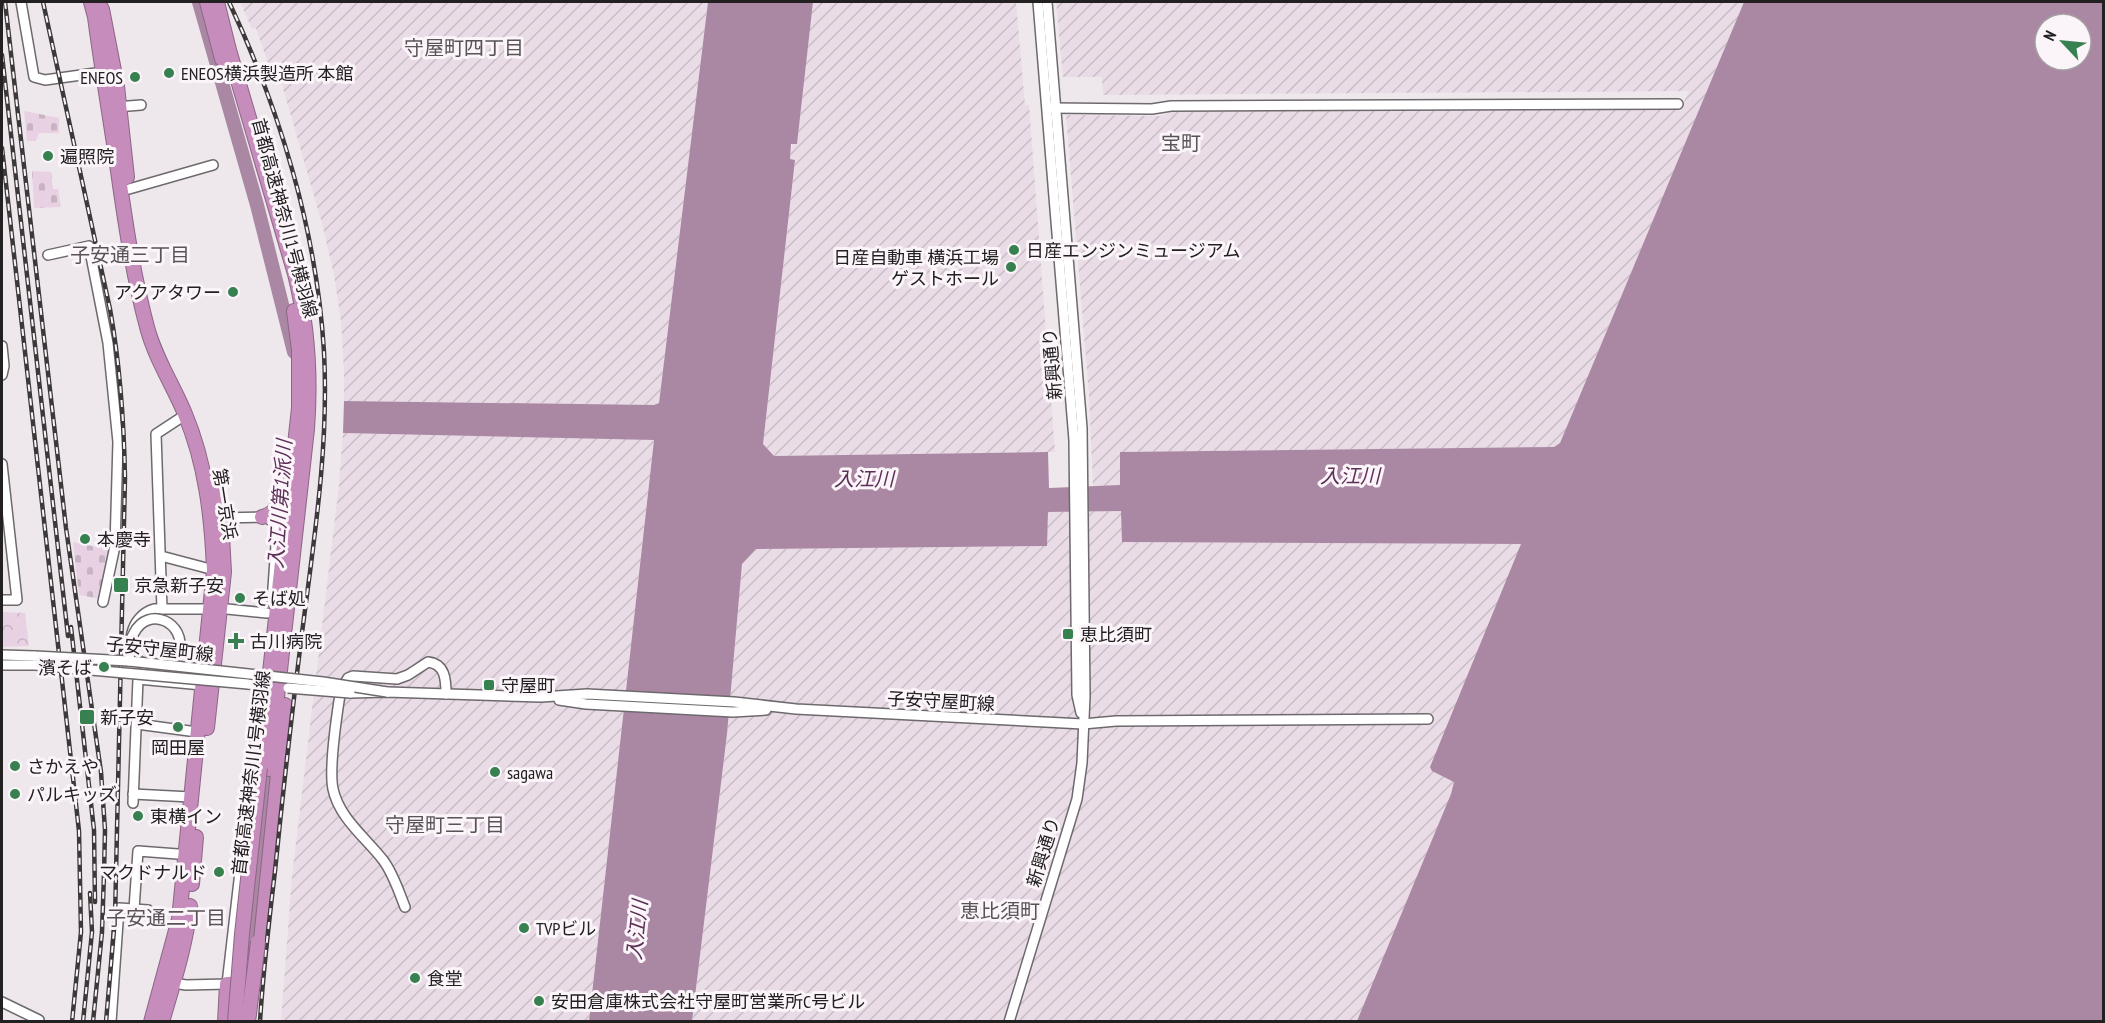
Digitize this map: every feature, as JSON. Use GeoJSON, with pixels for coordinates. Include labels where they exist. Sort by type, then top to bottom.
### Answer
{"type":"FeatureCollection","features":[{"type":"Feature","properties":{"kind":"highway","name":"第一京浜"},"geometry":{"type":"LineString","coordinates":[[91,2],[103,72],[114,108],[150,306],[165,352],[207,449],[224,572],[208,628],[197,732],[191,797],[188,922],[168,982],[151,1022]]}},
{"type":"Feature","properties":{"kind":"highway","name":"第一京浜"},"geometry":{"type":"LineString","coordinates":[[100,2],[108,34],[114,108],[136,285],[159,362],[185,415],[197,447],[216,518],[215,609],[190,855]]}},
{"type":"Feature","properties":{"kind":"highway","name":"首都高速神奈川1号横羽線"},"geometry":{"type":"LineString","coordinates":[[207,2],[291,294],[299,350],[299,408],[243,922],[235,1022]]}},
{"type":"Feature","properties":{"kind":"highway","name":"首都高速神奈川1号横羽線"},"geometry":{"type":"LineString","coordinates":[[217,2],[300,292],[308,338],[310,389],[250,939],[246,1022]]}},
{"type":"Feature","properties":{"kind":"highway"},"geometry":{"type":"LineString","coordinates":[[277,531],[295,366],[291,294]]}},
{"type":"Feature","properties":{"kind":"highway"},"geometry":{"type":"LineString","coordinates":[[246,1022],[274,791],[275,682],[309,474],[310,389]]}},
{"type":"Feature","properties":{"kind":"highway"},"geometry":{"type":"LineString","coordinates":[[261,517],[276,509],[281,496]]}},
{"type":"Feature","properties":{"kind":"highway"},"geometry":{"type":"LineString","coordinates":[[225,1022],[226,990],[248,983],[256,975],[284,724],[284,643]]}},
{"type":"Feature","properties":{"kind":"highway","name":"第一京浜"},"geometry":{"type":"LineString","coordinates":[[162,1022],[168,982]]}},
{"type":"Feature","properties":{"kind":"street"},"geometry":{"type":"LineString","coordinates":[[21,2],[34,77],[45,80],[103,72]]}},
{"type":"Feature","properties":{"kind":"street","name":"新興通り"},"geometry":{"type":"LineString","coordinates":[[1038,2],[1052,108]]}},
{"type":"Feature","properties":{"kind":"street","name":"新興通り"},"geometry":{"type":"LineString","coordinates":[[1008,1022],[1077,799],[1082,763],[1085,696],[1079,484],[1074,440],[1047,2]]}},
{"type":"Feature","properties":{"kind":"street"},"geometry":{"type":"LineString","coordinates":[[1052,108],[1152,109],[1182,105],[1678,104]]}},
{"type":"Feature","properties":{"kind":"street"},"geometry":{"type":"LineString","coordinates":[[114,108],[141,105]]}},
{"type":"Feature","properties":{"kind":"street"},"geometry":{"type":"LineString","coordinates":[[129,189],[213,165]]}},
{"type":"Feature","properties":{"kind":"street"},"geometry":{"type":"LineString","coordinates":[[48,255],[89,246],[108,342],[116,410],[117,452],[115,546],[103,602]]}},
{"type":"Feature","properties":{"kind":"street"},"geometry":{"type":"LineString","coordinates":[[2,346],[4,366],[2,375]]}},
{"type":"Feature","properties":{"kind":"street"},"geometry":{"type":"LineString","coordinates":[[162,609],[156,435],[185,415]]}},
{"type":"Feature","properties":{"kind":"street"},"geometry":{"type":"LineString","coordinates":[[2,464],[5,514],[17,600],[2,600]]}},
{"type":"Feature","properties":{"kind":"street"},"geometry":{"type":"LineString","coordinates":[[216,518],[261,517],[272,521],[277,531],[272,590],[271,662],[275,682],[261,699]]}},
{"type":"Feature","properties":{"kind":"street"},"geometry":{"type":"LineString","coordinates":[[161,556],[214,570]]}},
{"type":"Feature","properties":{"kind":"street"},"geometry":{"type":"LineString","coordinates":[[129,661],[131,640],[132,635],[140,624],[150,619],[161,619],[172,625],[179,635],[178,653],[171,663],[159,668],[146,666],[133,654],[131,641],[131,638],[134,627],[142,614],[154,609],[215,609],[267,614]]}},
{"type":"Feature","properties":{"kind":"street"},"geometry":{"type":"LineString","coordinates":[[188,609],[201,617],[208,628]]}},
{"type":"Feature","properties":{"kind":"street","name":"子安守屋町線"},"geometry":{"type":"LineString","coordinates":[[2,655],[35,661],[248,684],[275,682]]}},
{"type":"Feature","properties":{"kind":"street","name":"子安守屋町線"},"geometry":{"type":"LineString","coordinates":[[2,665],[35,661],[129,661],[350,693],[541,697],[586,704],[623,701],[1083,724],[1116,721],[1428,719]]}},
{"type":"Feature","properties":{"kind":"street"},"geometry":{"type":"LineString","coordinates":[[405,907],[385,862],[360,835],[336,797],[332,777],[341,690],[348,678],[353,676],[398,679],[428,662],[438,665],[446,676],[446,694]]}},
{"type":"Feature","properties":{"kind":"street"},"geometry":{"type":"LineString","coordinates":[[191,797],[133,799],[138,680],[202,686]]}},
{"type":"Feature","properties":{"kind":"street"},"geometry":{"type":"LineString","coordinates":[[168,982],[226,990],[261,699],[257,690],[248,684]]}},
{"type":"Feature","properties":{"kind":"street"},"geometry":{"type":"LineString","coordinates":[[137,724],[197,732]]}},
{"type":"Feature","properties":{"kind":"street"},"geometry":{"type":"LineString","coordinates":[[134,909],[138,851],[190,855]]}},
{"type":"Feature","properties":{"kind":"street"},"geometry":{"type":"LineString","coordinates":[[111,1022],[119,908],[148,910]]}},
{"type":"Feature","properties":{"kind":"street"},"geometry":{"type":"LineString","coordinates":[[2,1002],[39,1022]]}},
{"type":"Feature","properties":{"kind":"shaded area"},"geometry":{"type":"Polygon","coordinates":[[[240,2],[708,2],[659,403],[654,405],[344,401],[341,321],[323,227],[276,64],[269,66],[256,28],[252,29],[240,2]]]}},
{"type":"Feature","properties":{"kind":"shaded area"},"geometry":{"type":"Polygon","coordinates":[[[813,2],[1016,2],[1025,105],[1029,105],[1055,452],[773,456],[763,444],[795,160],[790,159],[792,144],[797,144],[813,2]]]}},
{"type":"Feature","properties":{"kind":"shaded area"},"geometry":{"type":"Polygon","coordinates":[[[1056,2],[1744,2],[1560,443],[1554,447],[1120,452],[1120,485],[1093,487],[1089,396],[1066,115],[1161,116],[1172,111],[1681,108],[1689,91],[1103,95],[1102,77],[1063,77],[1056,2]]]}},
{"type":"Feature","properties":{"kind":"shaded area"},"geometry":{"type":"Polygon","coordinates":[[[343,433],[654,439],[589,1021],[281,1022],[292,876],[339,485],[343,433]]]}},
{"type":"Feature","properties":{"kind":"shaded area"},"geometry":{"type":"Polygon","coordinates":[[[1122,511],[1122,542],[1521,544],[1459,782],[1358,1021],[692,1022],[727,734],[742,564],[756,549],[1046,546],[1048,512],[1122,511]]]}},
{"type":"Feature","properties":{"kind":"green space"},"geometry":{"type":"Polygon","coordinates":[[[24,111],[59,118],[59,133],[39,133],[36,141],[27,141],[24,111]]]}},
{"type":"Feature","properties":{"kind":"green space"},"geometry":{"type":"Polygon","coordinates":[[[32,171],[51,172],[53,189],[58,189],[61,207],[34,208],[32,171]]]}},
{"type":"Feature","properties":{"kind":"green space"},"geometry":{"type":"Polygon","coordinates":[[[73,542],[110,550],[101,599],[79,595],[73,542]]]}},
{"type":"Feature","properties":{"kind":"green space"},"geometry":{"type":"Polygon","coordinates":[[[2,612],[25,613],[29,646],[2,647],[2,612]]]}},
{"type":"Feature","properties":{"kind":"water","name":"入江川"},"geometry":{"type":"Polygon","coordinates":[[[708,2],[813,2],[797,144],[791,144],[790,159],[795,160],[763,444],[774,456],[1048,452],[1049,488],[1120,485],[1120,452],[1554,447],[1560,443],[1744,2],[2103,2],[2103,1021],[1357,1021],[1451,794],[1454,782],[1432,771],[1430,767],[1521,544],[1122,542],[1121,511],[1048,512],[1047,546],[756,549],[742,564],[727,734],[692,1021],[589,1021],[654,440],[343,433],[344,401],[654,405],[659,403],[708,2]]]}},
{"type":"Feature","properties":{"kind":"waterway","name":"入江川第1派川"},"geometry":{"type":"LineString","coordinates":[[199,2],[257,205],[294,352]]}},
{"type":"Feature","properties":{"kind":"waterway","name":"入江川第1派川"},"geometry":{"type":"LineString","coordinates":[[253,954],[273,758]]}},
{"type":"Feature","properties":{"kind":"railway"},"geometry":{"type":"LineString","coordinates":[[5,2],[66,528],[101,772],[105,830],[104,874],[102,932],[93,1022]]}},
{"type":"Feature","properties":{"kind":"railway"},"geometry":{"type":"LineString","coordinates":[[43,2],[110,309],[122,414],[125,478],[115,918],[106,1022]]}},
{"type":"Feature","properties":{"kind":"railway"},"geometry":{"type":"LineString","coordinates":[[229,2],[264,85],[293,172],[313,262],[324,352],[324,423],[319,493],[266,946],[260,1022]]}},
{"type":"Feature","properties":{"kind":"railway"},"geometry":{"type":"LineString","coordinates":[[2,55],[68,636]]}},
{"type":"Feature","properties":{"kind":"railway"},"geometry":{"type":"LineString","coordinates":[[2,148],[79,831],[81,932],[72,1022]]}},
{"type":"Feature","properties":{"kind":"railway"},"geometry":{"type":"LineString","coordinates":[[71,627],[94,830],[95,902]]}},
{"type":"Feature","properties":{"kind":"railway"},"geometry":{"type":"LineString","coordinates":[[83,1022],[92,932],[90,893]]}},
{"type":"Feature","properties":{"kind":"place","name":"ENEOS横浜製造所 本館"},"geometry":{"type":"Point","coordinates":[169,73]}},
{"type":"Feature","properties":{"kind":"place","name":"ENEOS"},"geometry":{"type":"Point","coordinates":[135,77]}},
{"type":"Feature","properties":{"kind":"place","name":"遍照院"},"geometry":{"type":"Point","coordinates":[48,156]}},
{"type":"Feature","properties":{"kind":"place","name":"日産エンジンミュージアム"},"geometry":{"type":"Point","coordinates":[1014,250]}},
{"type":"Feature","properties":{"kind":"place","name":"日産自動車 横浜工場 ゲストホール"},"geometry":{"type":"Point","coordinates":[1011,267]}},
{"type":"Feature","properties":{"kind":"place","name":"アクアタワー"},"geometry":{"type":"Point","coordinates":[233,292]}},
{"type":"Feature","properties":{"kind":"place","name":"本慶寺"},"geometry":{"type":"Point","coordinates":[85,539]}},
{"type":"Feature","properties":{"kind":"place","name":"京急新子安"},"geometry":{"type":"Point","coordinates":[121,585]}},
{"type":"Feature","properties":{"kind":"place","name":"そば処"},"geometry":{"type":"Point","coordinates":[240,598]}},
{"type":"Feature","properties":{"kind":"place","name":"恵比須町"},"geometry":{"type":"Point","coordinates":[1068,634]}},
{"type":"Feature","properties":{"kind":"place","name":"古川病院"},"geometry":{"type":"Point","coordinates":[236,641]}},
{"type":"Feature","properties":{"kind":"place","name":"濱そば"},"geometry":{"type":"Point","coordinates":[104,667]}},
{"type":"Feature","properties":{"kind":"place","name":"守屋町"},"geometry":{"type":"Point","coordinates":[489,685]}},
{"type":"Feature","properties":{"kind":"place","name":"新子安"},"geometry":{"type":"Point","coordinates":[87,717]}},
{"type":"Feature","properties":{"kind":"place","name":"岡田屋"},"geometry":{"type":"Point","coordinates":[178,727]}},
{"type":"Feature","properties":{"kind":"place","name":"さかえや"},"geometry":{"type":"Point","coordinates":[15,766]}},
{"type":"Feature","properties":{"kind":"place","name":"sagawa"},"geometry":{"type":"Point","coordinates":[495,772]}},
{"type":"Feature","properties":{"kind":"place","name":"パルキッズ"},"geometry":{"type":"Point","coordinates":[15,794]}},
{"type":"Feature","properties":{"kind":"place","name":"東横イン"},"geometry":{"type":"Point","coordinates":[138,816]}},
{"type":"Feature","properties":{"kind":"place","name":"マクドナルド"},"geometry":{"type":"Point","coordinates":[219,872]}},
{"type":"Feature","properties":{"kind":"place","name":"TVPビル"},"geometry":{"type":"Point","coordinates":[524,928]}},
{"type":"Feature","properties":{"kind":"place","name":"食堂"},"geometry":{"type":"Point","coordinates":[415,978]}},
{"type":"Feature","properties":{"kind":"place","name":"安田倉庫株式会社守屋町営業所C号ビル"},"geometry":{"type":"Point","coordinates":[539,1001]}},
{"type":"Feature","properties":{"kind":"district","name":"守屋町四丁目"},"geometry":{"type":"Point","coordinates":[464,48]}},
{"type":"Feature","properties":{"kind":"district","name":"宝町"},"geometry":{"type":"Point","coordinates":[1181,143]}},
{"type":"Feature","properties":{"kind":"district","name":"子安通三丁目"},"geometry":{"type":"Point","coordinates":[130,255]}},
{"type":"Feature","properties":{"kind":"district","name":"守屋町三丁目"},"geometry":{"type":"Point","coordinates":[445,825]}},
{"type":"Feature","properties":{"kind":"district","name":"恵比須町"},"geometry":{"type":"Point","coordinates":[1000,911]}},
{"type":"Feature","properties":{"kind":"district","name":"子安通二丁目"},"geometry":{"type":"Point","coordinates":[166,918]}}]}
